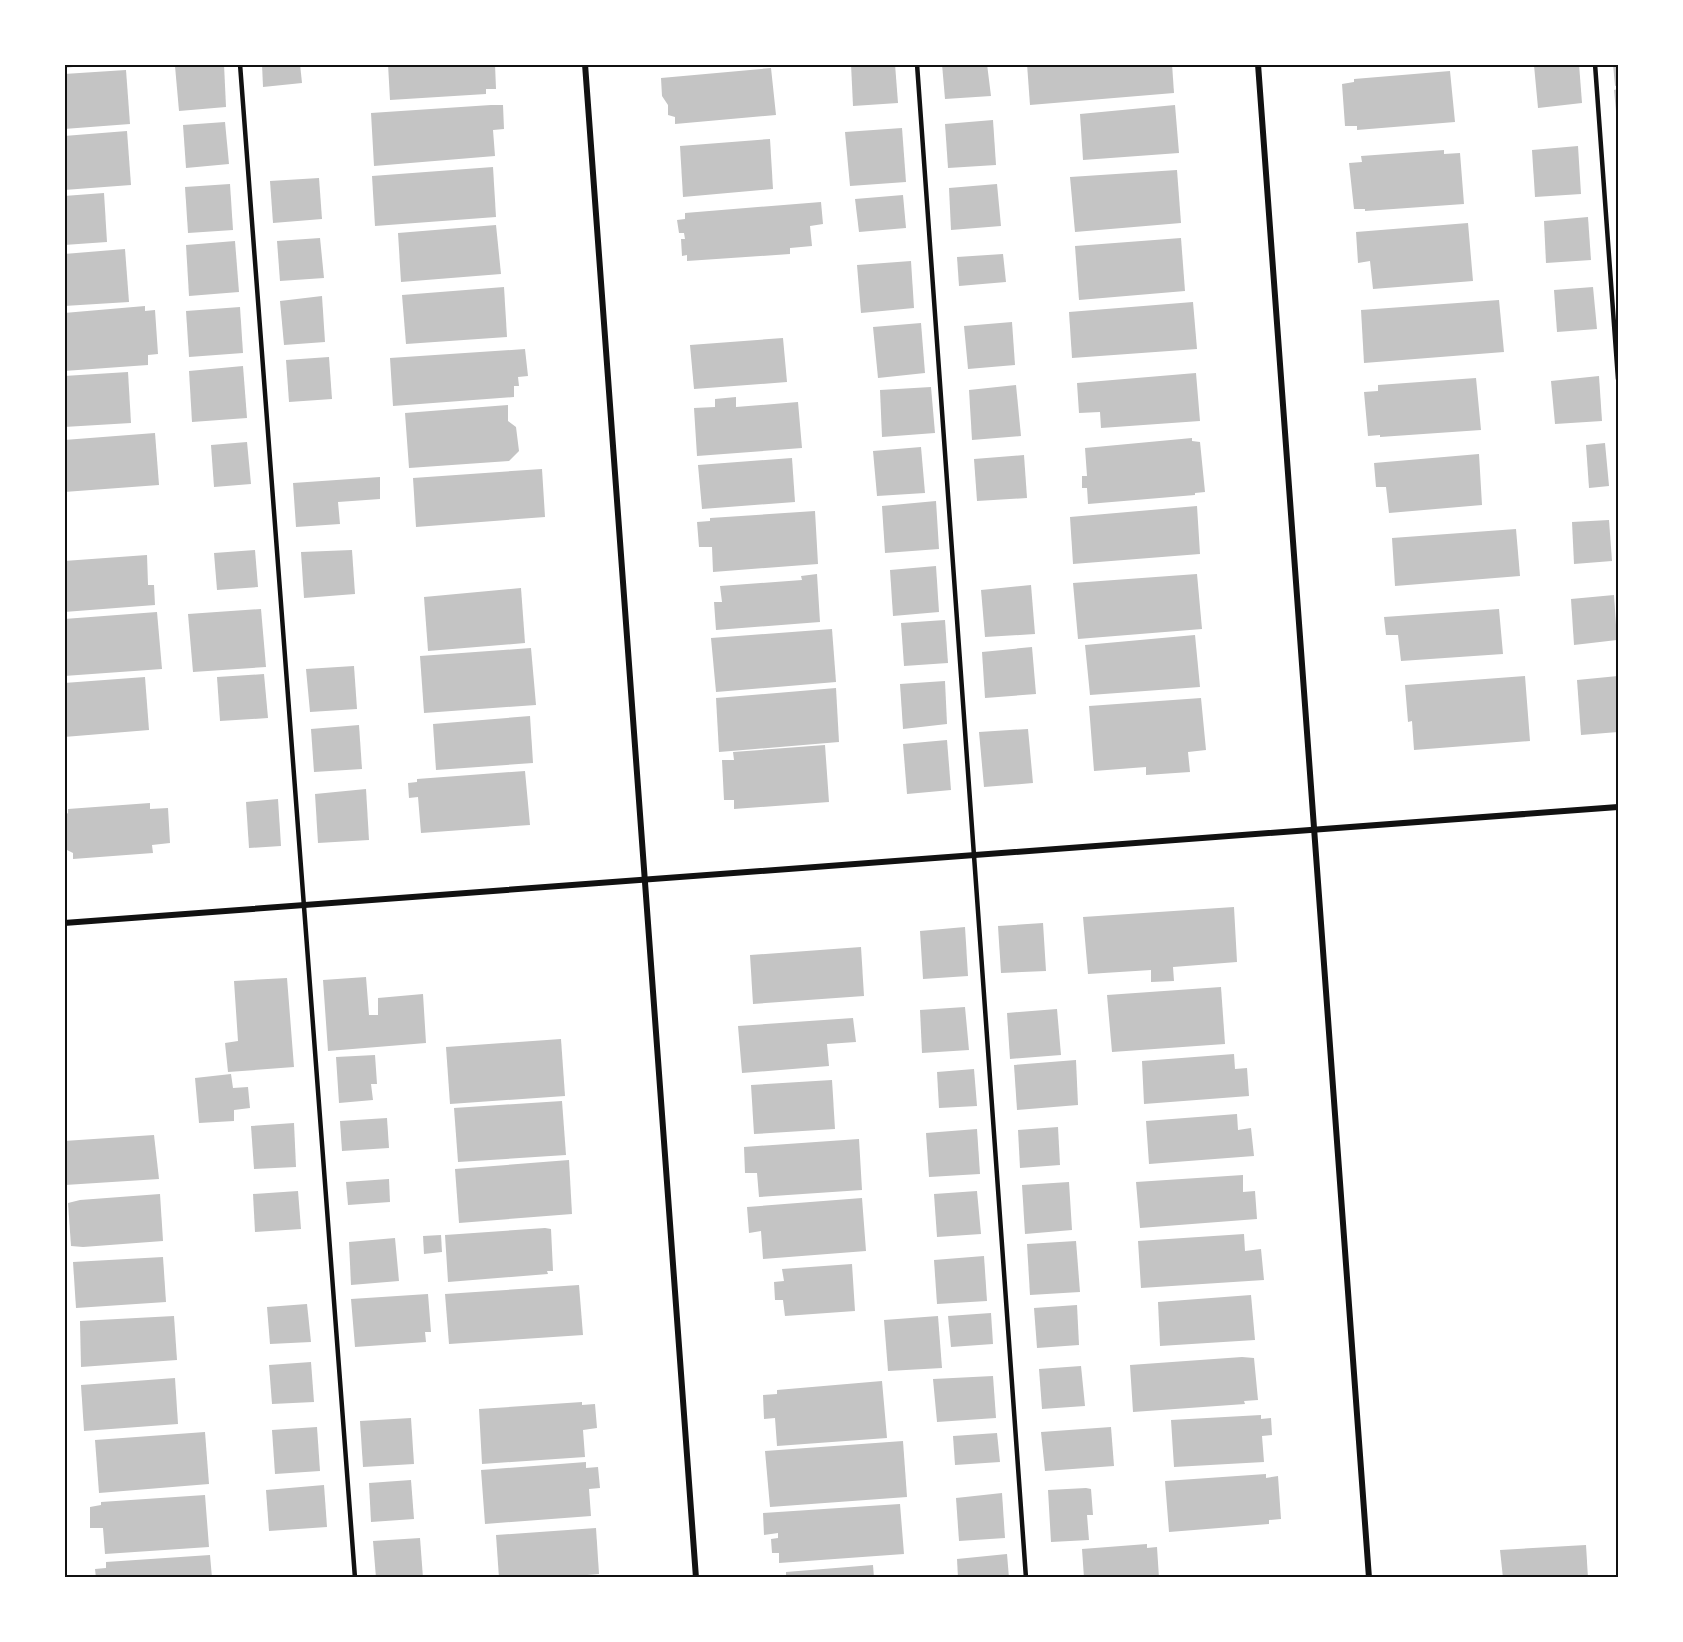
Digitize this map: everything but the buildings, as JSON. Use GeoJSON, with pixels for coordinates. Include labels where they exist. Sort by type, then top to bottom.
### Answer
{"type":"FeatureCollection","features":[{"type":"Feature","properties":{"kind":"street"},"geometry":{"type":"LineString","coordinates":[[585,64],[696,1578]]}},
{"type":"Feature","properties":{"kind":"street"},"geometry":{"type":"LineString","coordinates":[[1258,64],[1369,1578]]}},
{"type":"Feature","properties":{"kind":"street"},"geometry":{"type":"LineString","coordinates":[[64,923],[1618,807]]}},
{"type":"Feature","properties":{"kind":"lane"},"geometry":{"type":"LineString","coordinates":[[240,64],[355,1578]]}},
{"type":"Feature","properties":{"kind":"lane"},"geometry":{"type":"LineString","coordinates":[[917,64],[1026,1578]]}},
{"type":"Feature","properties":{"kind":"lane"},"geometry":{"type":"LineString","coordinates":[[1595,64],[1618,380]]}}]}
